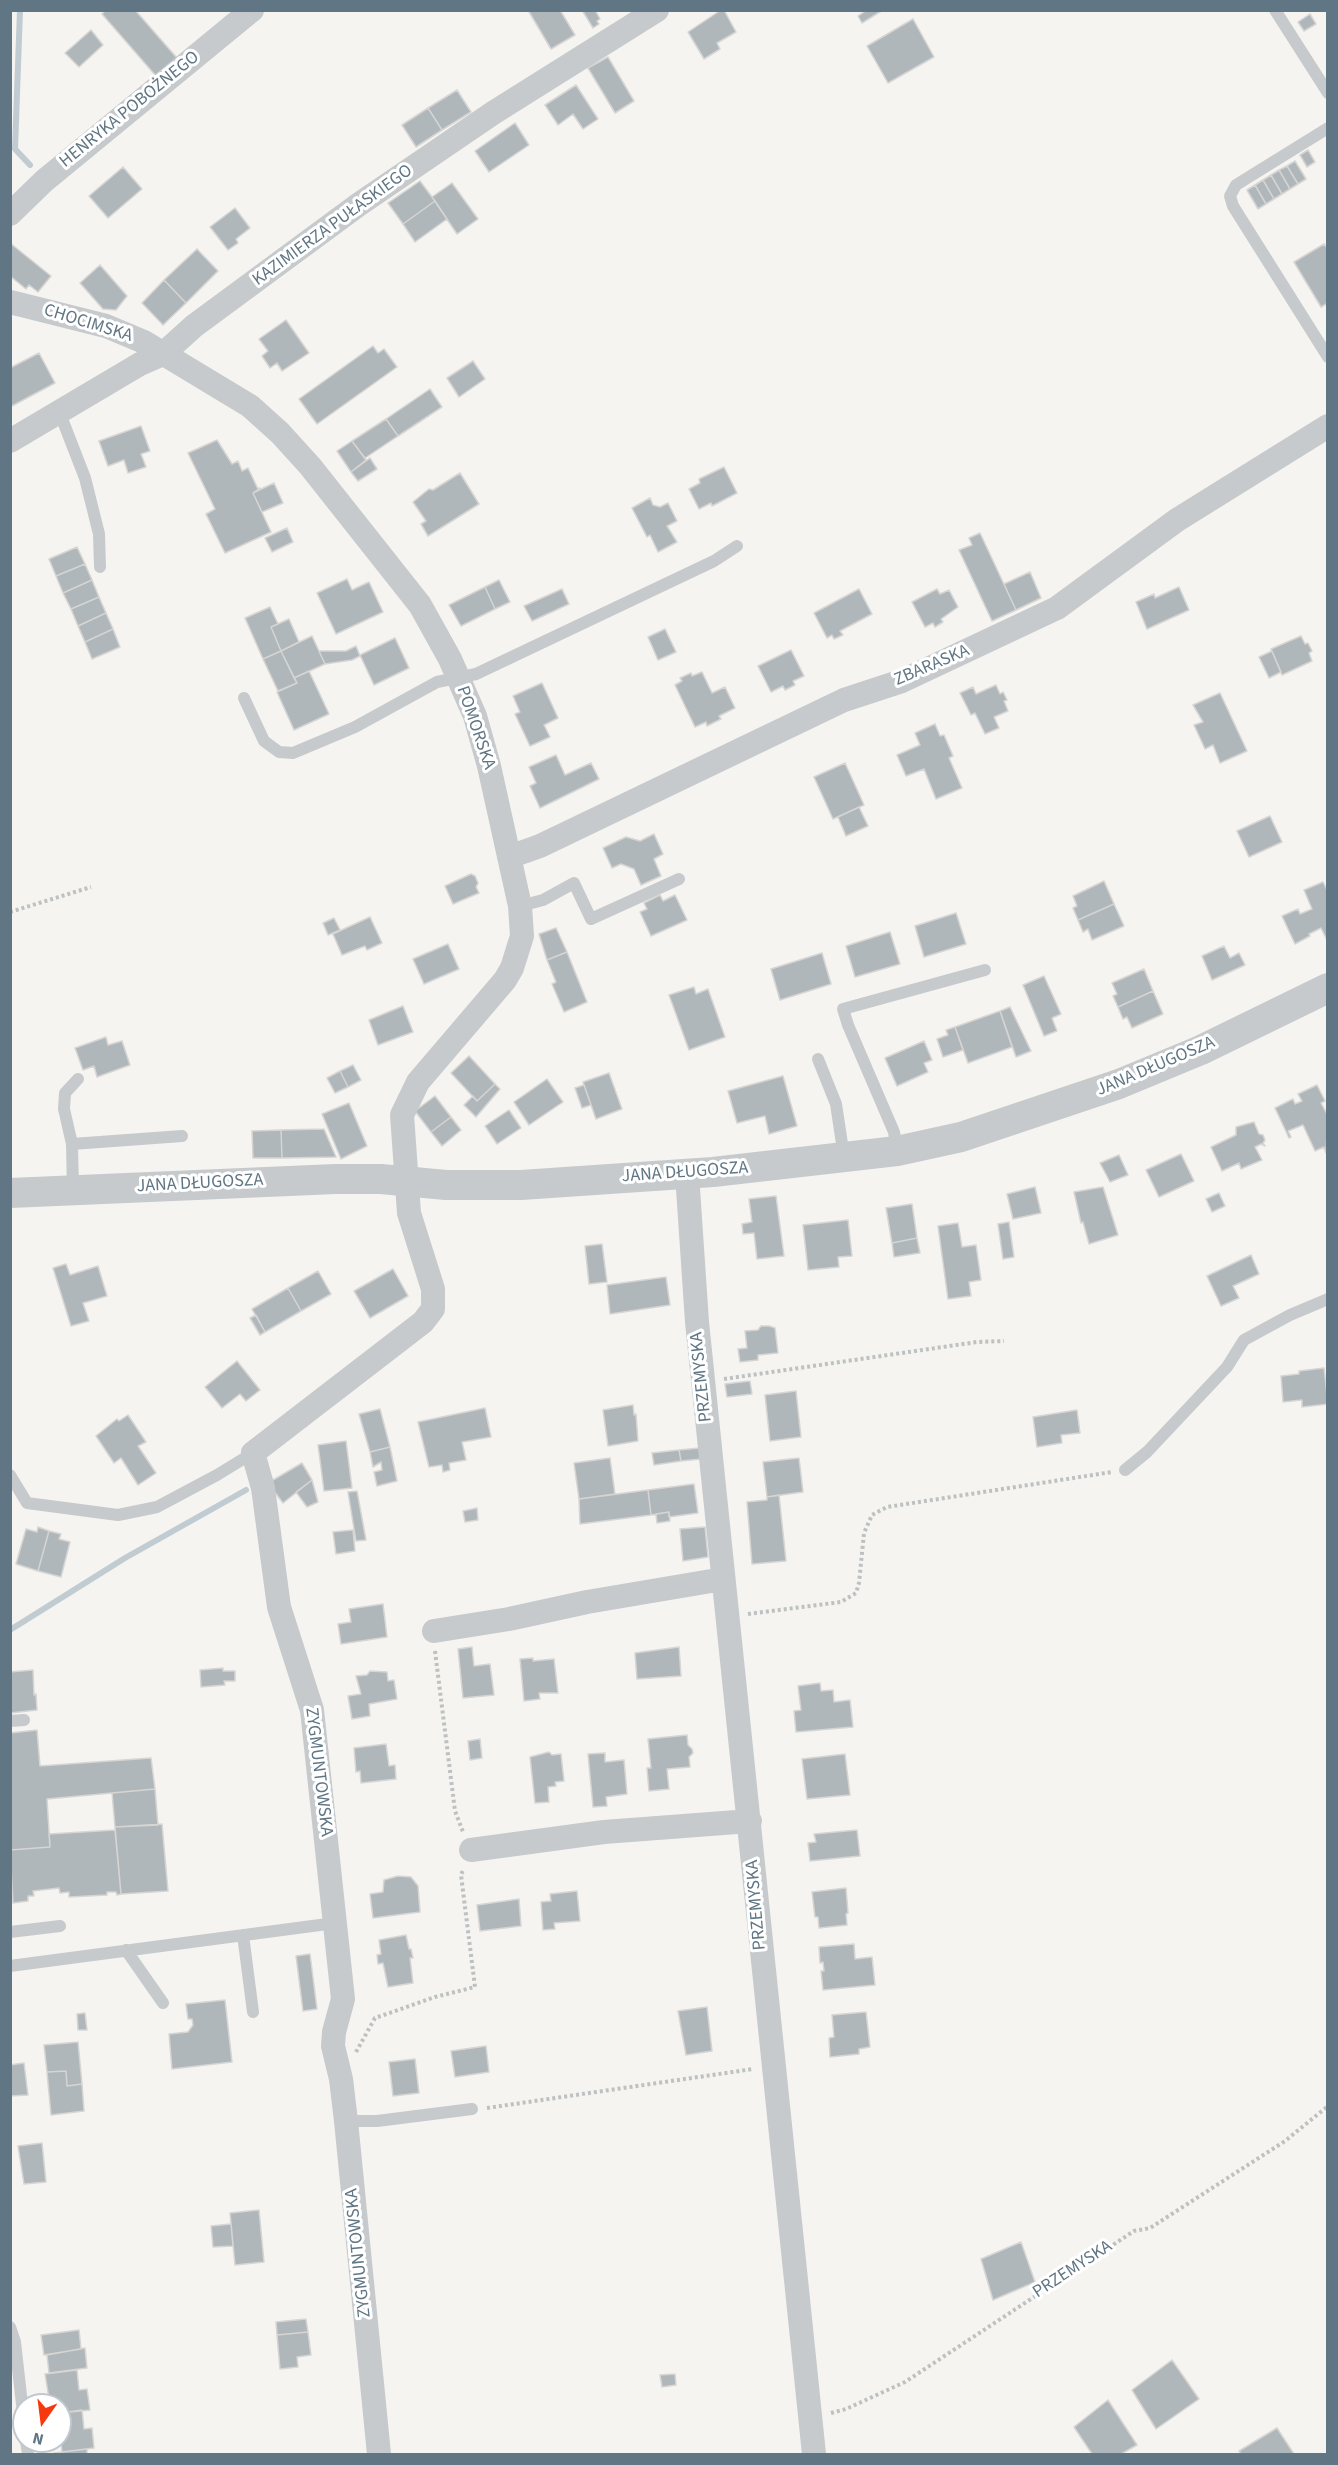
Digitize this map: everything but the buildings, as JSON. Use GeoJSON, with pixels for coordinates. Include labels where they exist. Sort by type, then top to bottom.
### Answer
{"type":"FeatureCollection","features":[{"type":"Feature","properties":{"kind":"street","name":"KAZIMIERZA PUŁASKIEGO"},"geometry":{"type":"LineString","coordinates":[[10,441],[140,364],[163,354],[194,326],[358,206],[493,113],[657,10]]}},
{"type":"Feature","properties":{"kind":"street","name":"HENRYKA POBOŻNEGO"},"geometry":{"type":"LineString","coordinates":[[10,214],[44,181],[242,14]]}},
{"type":"Feature","properties":{"kind":"street","name":"CHOCIMSKA"},"geometry":{"type":"LineString","coordinates":[[10,302],[127,333],[163,354]]}},
{"type":"Feature","properties":{"kind":"street","name":"POMORSKA"},"geometry":{"type":"LineString","coordinates":[[163,354],[250,406],[280,433],[363,531],[420,605],[475,716],[489,766],[520,906],[522,936],[508,974],[418,1082],[408,1100],[402,1115],[406,1181]]}},
{"type":"Feature","properties":{"kind":"street","name":"ZBARASKA"},"geometry":{"type":"LineString","coordinates":[[509,857],[540,846],[844,700],[902,681],[1057,608],[1177,520],[1328,426]]}},
{"type":"Feature","properties":{"kind":"street","name":"JANA DŁUGOSZA"},"geometry":{"type":"LineString","coordinates":[[10,1193],[336,1179],[406,1181],[446,1185],[521,1185],[687,1174],[897,1151],[961,1137],[1119,1084],[1201,1050],[1326,990]]}},
{"type":"Feature","properties":{"kind":"street","name":"PRZEMYSKA"},"geometry":{"type":"LineString","coordinates":[[687,1174],[702,1382],[750,1821],[814,2454]]}},
{"type":"Feature","properties":{"kind":"street"},"geometry":{"type":"LineString","coordinates":[[253,1453],[423,1322],[433,1309],[433,1289],[409,1213],[406,1181]]}},
{"type":"Feature","properties":{"kind":"street","name":"ZYGMUNTOWSKA"},"geometry":{"type":"LineString","coordinates":[[253,1453],[262,1488],[279,1607],[312,1710],[343,2000],[334,2032],[333,2046],[341,2079],[346,2121],[379,2454]]}},
{"type":"Feature","properties":{"kind":"street"},"geometry":{"type":"LineString","coordinates":[[434,1631],[509,1619],[644,1591],[723,1579]]}},
{"type":"Feature","properties":{"kind":"street"},"geometry":{"type":"LineString","coordinates":[[471,1850],[604,1832],[750,1821]]}},
{"type":"Feature","properties":{"kind":"lane"},"geometry":{"type":"LineString","coordinates":[[1275,10],[1328,93]]}},
{"type":"Feature","properties":{"kind":"lane"},"geometry":{"type":"LineString","coordinates":[[1328,128],[1236,185],[1230,196],[1233,206],[1328,357]]}},
{"type":"Feature","properties":{"kind":"lane"},"geometry":{"type":"LineString","coordinates":[[59,411],[85,478],[99,534],[100,567]]}},
{"type":"Feature","properties":{"kind":"lane"},"geometry":{"type":"LineString","coordinates":[[244,698],[264,741],[279,752],[293,753],[355,727],[437,682],[457,676],[476,674],[714,561],[737,546]]}},
{"type":"Feature","properties":{"kind":"lane"},"geometry":{"type":"LineString","coordinates":[[520,906],[543,900],[574,883],[591,919],[679,879]]}},
{"type":"Feature","properties":{"kind":"lane"},"geometry":{"type":"LineString","coordinates":[[897,1151],[894,1132],[843,1009],[985,970]]}},
{"type":"Feature","properties":{"kind":"lane"},"geometry":{"type":"LineString","coordinates":[[818,1059],[836,1104],[844,1158]]}},
{"type":"Feature","properties":{"kind":"lane"},"geometry":{"type":"LineString","coordinates":[[73,1190],[72,1144],[64,1109],[66,1093],[78,1079]]}},
{"type":"Feature","properties":{"kind":"lane"},"geometry":{"type":"LineString","coordinates":[[72,1144],[182,1136]]}},
{"type":"Feature","properties":{"kind":"lane"},"geometry":{"type":"LineString","coordinates":[[1125,1470],[1147,1452],[1227,1366],[1244,1340],[1290,1315],[1328,1299]]}},
{"type":"Feature","properties":{"kind":"lane"},"geometry":{"type":"LineString","coordinates":[[10,1475],[27,1503],[118,1515],[157,1507],[253,1453]]}},
{"type":"Feature","properties":{"kind":"lane"},"geometry":{"type":"LineString","coordinates":[[10,1722],[24,1720]]}},
{"type":"Feature","properties":{"kind":"lane"},"geometry":{"type":"LineString","coordinates":[[10,1965],[335,1923]]}},
{"type":"Feature","properties":{"kind":"lane"},"geometry":{"type":"LineString","coordinates":[[10,1932],[60,1926]]}},
{"type":"Feature","properties":{"kind":"lane"},"geometry":{"type":"LineString","coordinates":[[243,1935],[253,2012]]}},
{"type":"Feature","properties":{"kind":"lane"},"geometry":{"type":"LineString","coordinates":[[126,1950],[163,2003]]}},
{"type":"Feature","properties":{"kind":"lane"},"geometry":{"type":"LineString","coordinates":[[346,2121],[377,2121],[471,2109]]}},
{"type":"Feature","properties":{"kind":"lane"},"geometry":{"type":"LineString","coordinates":[[10,2327],[15,2342],[21,2393]]}},
{"type":"Feature","properties":{"kind":"path"},"geometry":{"type":"LineString","coordinates":[[10,912],[91,887]]}},
{"type":"Feature","properties":{"kind":"path"},"geometry":{"type":"LineString","coordinates":[[702,1382],[977,1342],[1004,1341]]}},
{"type":"Feature","properties":{"kind":"path"},"geometry":{"type":"LineString","coordinates":[[727,1617],[841,1602],[856,1593],[860,1583],[864,1533],[872,1515],[886,1507],[1125,1470]]}},
{"type":"Feature","properties":{"kind":"path"},"geometry":{"type":"LineString","coordinates":[[341,2079],[375,2018],[435,1997],[475,1987],[461,1875],[471,1850],[454,1811],[434,1631]]}},
{"type":"Feature","properties":{"kind":"path"},"geometry":{"type":"LineString","coordinates":[[471,2109],[740,2072],[774,2063]]}},
{"type":"Feature","properties":{"kind":"path","name":"PRZEMYSKA"},"geometry":{"type":"LineString","coordinates":[[810,2418],[846,2409],[905,2382],[1134,2231],[1150,2228],[1285,2141],[1328,2106]]}},
{"type":"Feature","properties":{"kind":"waterway"},"geometry":{"type":"LineString","coordinates":[[20,10],[15,149],[30,165]]}},
{"type":"Feature","properties":{"kind":"waterway"},"geometry":{"type":"LineString","coordinates":[[10,1630],[125,1558],[246,1490]]}}]}
